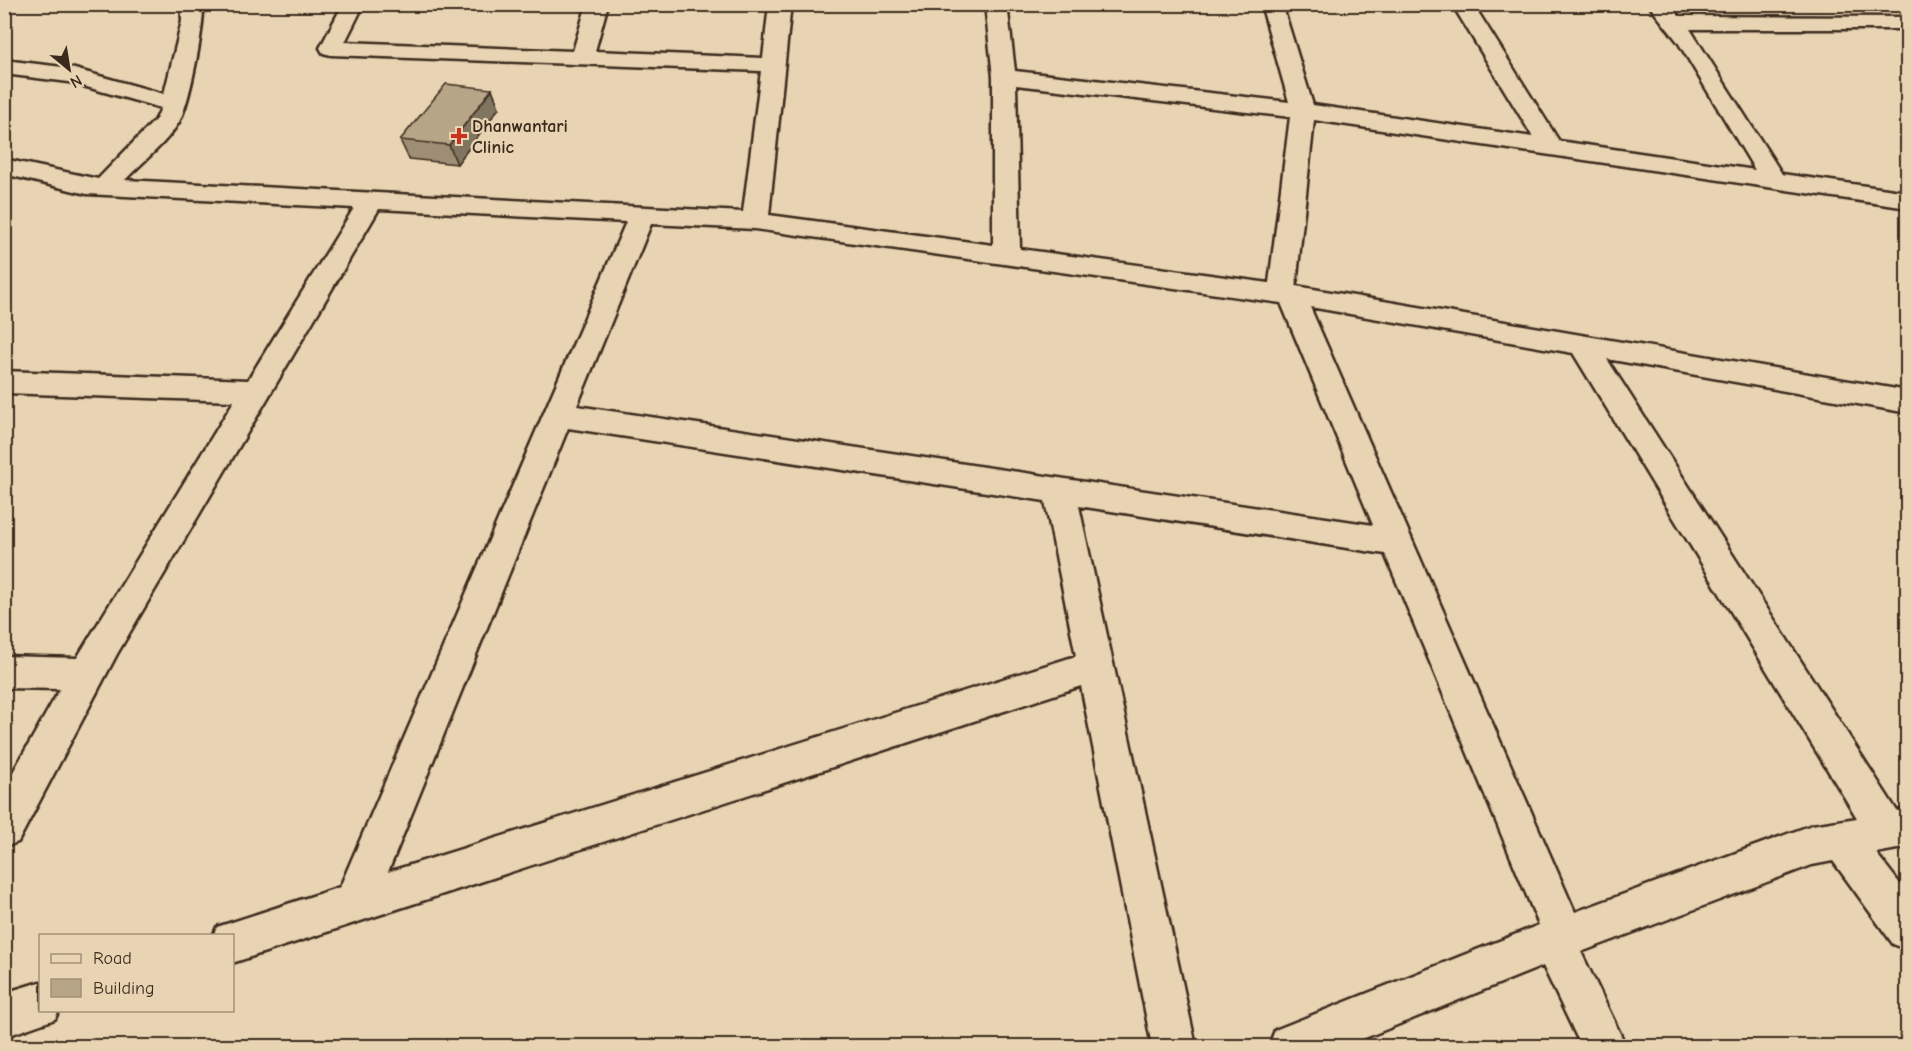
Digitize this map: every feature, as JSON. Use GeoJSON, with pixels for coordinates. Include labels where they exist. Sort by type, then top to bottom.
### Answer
{"type":"FeatureCollection","features":[{"type":"Feature","properties":{"kind":"street"},"geometry":{"type":"LineString","coordinates":[[104,187],[166,123],[174,104],[194,21],[192,4]]}},
{"type":"Feature","properties":{"kind":"street"},"geometry":{"type":"LineString","coordinates":[[354,4],[332,48],[773,65]]}},
{"type":"Feature","properties":{"kind":"street"},"geometry":{"type":"LineString","coordinates":[[582,58],[598,4]]}},
{"type":"Feature","properties":{"kind":"street"},"geometry":{"type":"LineString","coordinates":[[755,221],[780,4]]}},
{"type":"Feature","properties":{"kind":"street"},"geometry":{"type":"LineString","coordinates":[[996,4],[1004,77],[1007,256]]}},
{"type":"Feature","properties":{"kind":"street"},"geometry":{"type":"LineString","coordinates":[[1271,4],[1303,111],[1286,295],[1397,542],[1604,1047]]}},
{"type":"Feature","properties":{"kind":"street"},"geometry":{"type":"LineString","coordinates":[[1462,4],[1552,148]]}},
{"type":"Feature","properties":{"kind":"street"},"geometry":{"type":"LineString","coordinates":[[1658,4],[1674,22],[1775,182]]}},
{"type":"Feature","properties":{"kind":"street"},"geometry":{"type":"LineString","coordinates":[[1674,22],[1908,23]]}},
{"type":"Feature","properties":{"kind":"street"},"geometry":{"type":"LineString","coordinates":[[4,67],[71,75],[174,104]]}},
{"type":"Feature","properties":{"kind":"street"},"geometry":{"type":"LineString","coordinates":[[1004,77],[1303,111],[1908,200]]}},
{"type":"Feature","properties":{"kind":"street"},"geometry":{"type":"LineString","coordinates":[[4,166],[87,186],[755,221],[1286,295],[1908,402]]}},
{"type":"Feature","properties":{"kind":"street"},"geometry":{"type":"LineString","coordinates":[[4,828],[87,674],[371,201]]}},
{"type":"Feature","properties":{"kind":"street"},"geometry":{"type":"LineString","coordinates":[[354,904],[642,215]]}},
{"type":"Feature","properties":{"kind":"street"},"geometry":{"type":"LineString","coordinates":[[1291,1047],[1559,939],[1812,845],[1898,830],[1583,345]]}},
{"type":"Feature","properties":{"kind":"street"},"geometry":{"type":"LineString","coordinates":[[4,381],[256,391]]}},
{"type":"Feature","properties":{"kind":"street"},"geometry":{"type":"LineString","coordinates":[[559,415],[1060,493],[1397,542]]}},
{"type":"Feature","properties":{"kind":"street"},"geometry":{"type":"LineString","coordinates":[[1060,493],[1174,1047]]}},
{"type":"Feature","properties":{"kind":"street"},"geometry":{"type":"LineString","coordinates":[[234,941],[1097,665]]}},
{"type":"Feature","properties":{"kind":"street"},"geometry":{"type":"LineString","coordinates":[[4,672],[87,674]]}},
{"type":"Feature","properties":{"kind":"street"},"geometry":{"type":"LineString","coordinates":[[1842,840],[1908,929]]}},
{"type":"Feature","properties":{"kind":"street"},"geometry":{"type":"LineString","coordinates":[[4,1015],[39,1004]]}},
{"type":"Feature","properties":{"kind":"building"},"geometry":{"type":"Polygon","coordinates":[[[446,84],[492,89],[449,145],[400,140],[446,84]]]}},
{"type":"Feature","properties":{"kind":"place","name":"Dhanwantari Clinic"},"geometry":{"type":"Point","coordinates":[459,136]}}]}
